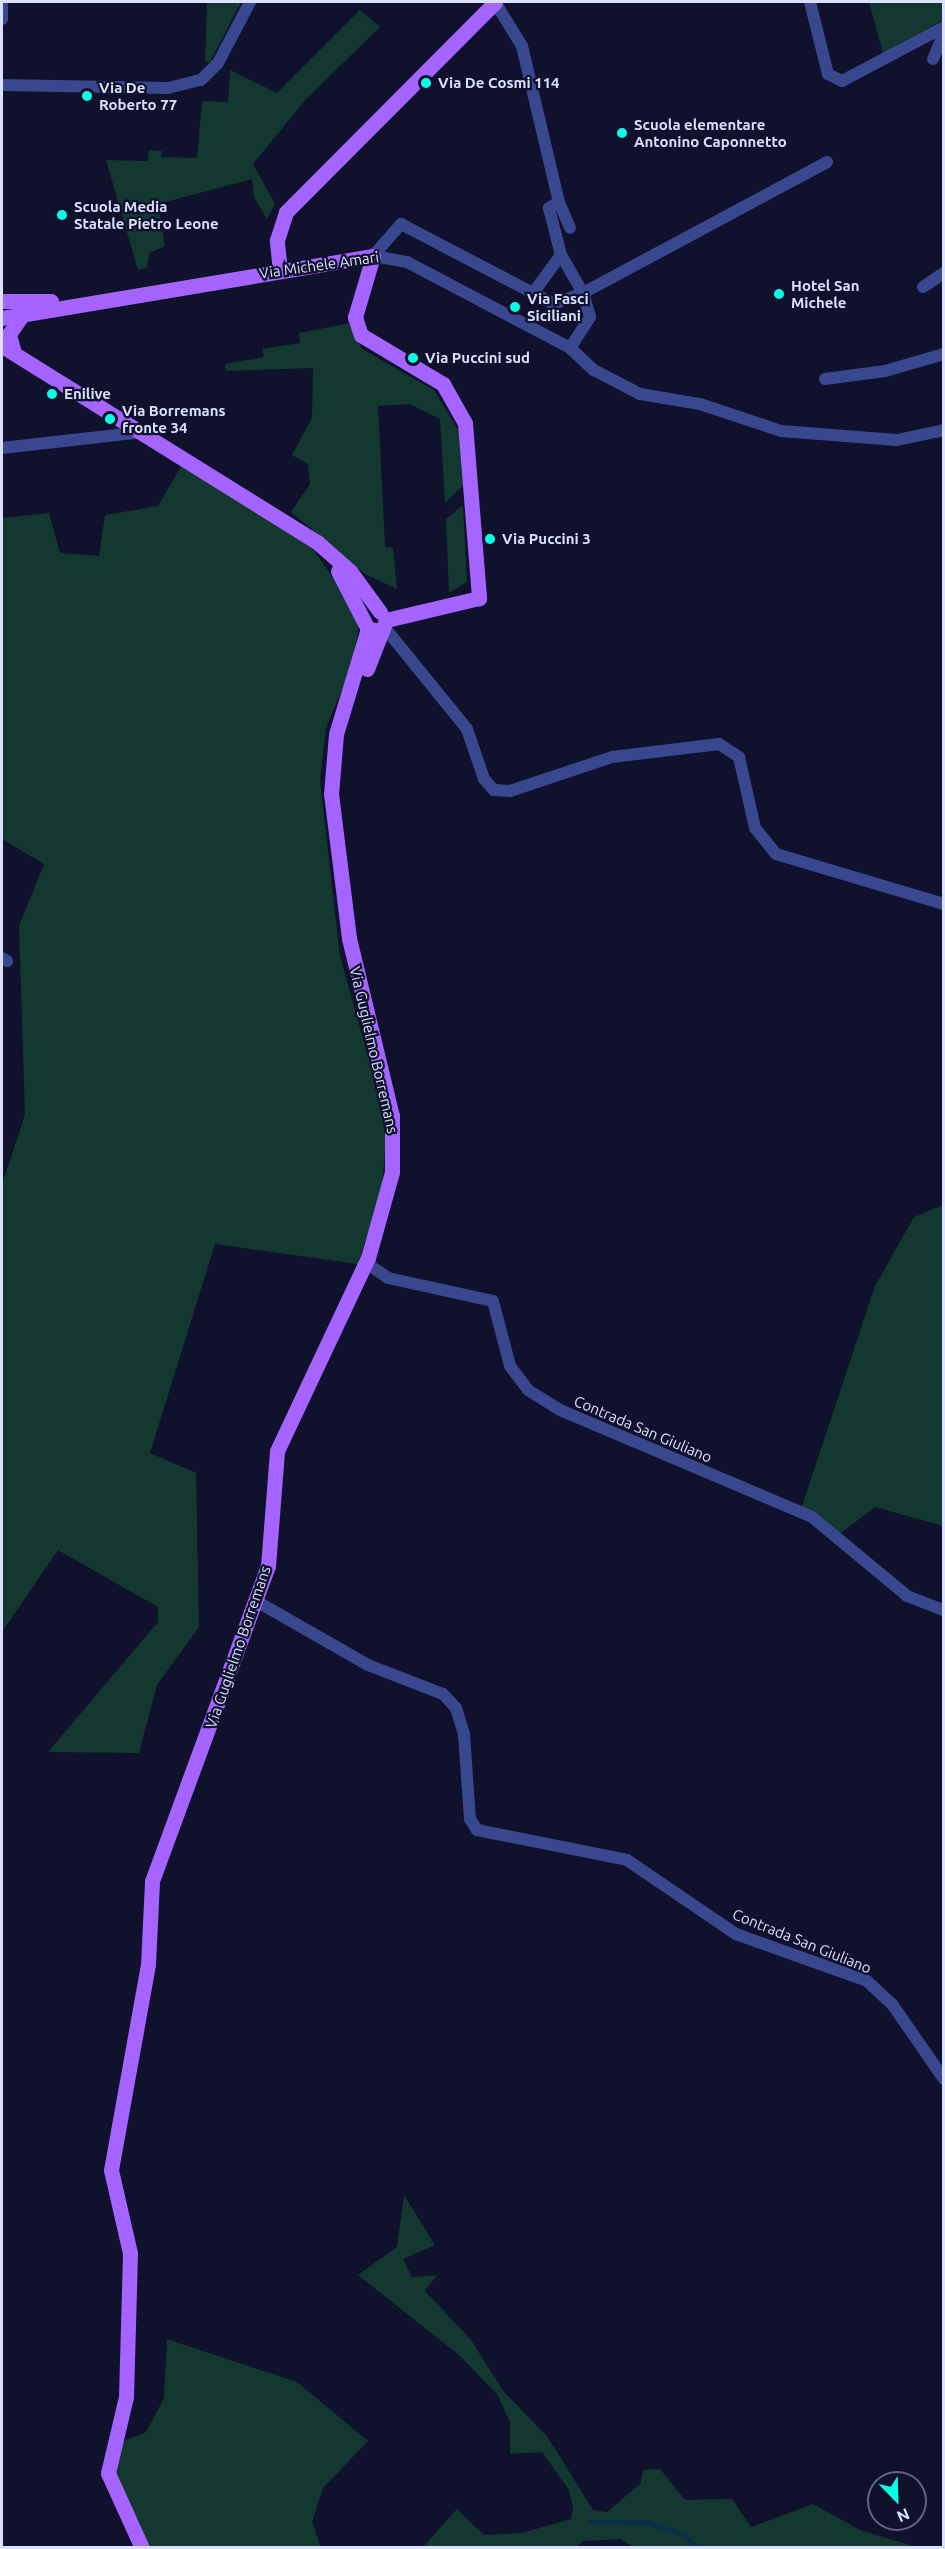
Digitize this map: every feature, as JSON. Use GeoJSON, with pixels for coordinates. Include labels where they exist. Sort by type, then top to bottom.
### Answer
{"type":"FeatureCollection","features":[{"type":"Feature","properties":{"kind":"main road"},"geometry":{"type":"LineString","coordinates":[[280,271],[278,240],[286,212],[495,2]]}},
{"type":"Feature","properties":{"kind":"main road"},"geometry":{"type":"LineString","coordinates":[[22,308],[9,334],[8,349],[145,432],[317,542],[378,623],[479,598],[465,423],[443,384],[367,340],[356,327],[373,256]]}},
{"type":"Feature","properties":{"kind":"main road","name":"Via Michele Amari"},"geometry":{"type":"LineString","coordinates":[[22,308],[373,256]]}},
{"type":"Feature","properties":{"kind":"main road"},"geometry":{"type":"LineString","coordinates":[[2,301],[22,308]]}},
{"type":"Feature","properties":{"kind":"main road"},"geometry":{"type":"LineString","coordinates":[[2,307],[22,308]]}},
{"type":"Feature","properties":{"kind":"main road"},"geometry":{"type":"LineString","coordinates":[[2,318],[22,308]]}},
{"type":"Feature","properties":{"kind":"main road","name":"Via Guglielmo Borremans"},"geometry":{"type":"LineString","coordinates":[[142,2547],[108,2474],[126,2397],[130,2253],[111,2155],[147,1964],[156,1860],[256,1601],[272,1545],[277,1451],[366,1263],[387,1196],[394,1133],[349,938],[331,794],[336,734],[378,623]]}},
{"type":"Feature","properties":{"kind":"street"},"geometry":{"type":"LineString","coordinates":[[2,2],[2,19]]}},
{"type":"Feature","properties":{"kind":"street"},"geometry":{"type":"LineString","coordinates":[[2,85],[168,88],[201,80],[218,63],[250,2]]}},
{"type":"Feature","properties":{"kind":"street"},"geometry":{"type":"LineString","coordinates":[[495,2],[522,46],[559,202],[570,228]]}},
{"type":"Feature","properties":{"kind":"street"},"geometry":{"type":"LineString","coordinates":[[810,2],[828,74],[842,81],[944,27]]}},
{"type":"Feature","properties":{"kind":"street"},"geometry":{"type":"LineString","coordinates":[[933,59],[944,33]]}},
{"type":"Feature","properties":{"kind":"street"},"geometry":{"type":"LineString","coordinates":[[373,256],[401,224],[554,304],[584,293],[827,162]]}},
{"type":"Feature","properties":{"kind":"street"},"geometry":{"type":"LineString","coordinates":[[559,202],[549,207],[561,255],[584,293],[590,317],[570,348],[626,389],[700,404],[770,429],[897,440],[944,430]]}},
{"type":"Feature","properties":{"kind":"street"},"geometry":{"type":"LineString","coordinates":[[533,293],[561,255]]}},
{"type":"Feature","properties":{"kind":"street","name":"Via Michele Amari"},"geometry":{"type":"LineString","coordinates":[[373,256],[396,257],[570,348]]}},
{"type":"Feature","properties":{"kind":"street"},"geometry":{"type":"LineString","coordinates":[[923,287],[944,273]]}},
{"type":"Feature","properties":{"kind":"street"},"geometry":{"type":"LineString","coordinates":[[825,379],[885,371],[944,354]]}},
{"type":"Feature","properties":{"kind":"street"},"geometry":{"type":"LineString","coordinates":[[2,448],[145,432]]}},
{"type":"Feature","properties":{"kind":"street"},"geometry":{"type":"LineString","coordinates":[[378,623],[467,729],[484,778],[494,790],[510,791],[612,757],[719,744],[739,757],[755,828],[776,854],[944,904]]}},
{"type":"Feature","properties":{"kind":"street","name":"Contrada San Giuliano"},"geometry":{"type":"LineString","coordinates":[[366,1263],[388,1278],[493,1301],[510,1366],[528,1389],[560,1410],[812,1517],[908,1596],[944,1610]]}},
{"type":"Feature","properties":{"kind":"street","name":"Contrada San Giuliano"},"geometry":{"type":"LineString","coordinates":[[256,1601],[368,1665],[443,1694],[456,1708],[464,1734],[470,1819],[477,1830],[627,1860],[736,1934],[867,1981],[892,2004],[944,2079]]}},
{"type":"Feature","properties":{"kind":"green space"},"geometry":{"type":"Polygon","coordinates":[[[207,2],[241,2],[210,62],[205,62],[207,2]]]}},
{"type":"Feature","properties":{"kind":"green space"},"geometry":{"type":"Polygon","coordinates":[[[869,2],[943,2],[943,20],[883,53],[869,2]]]}},
{"type":"Feature","properties":{"kind":"green space"},"geometry":{"type":"Polygon","coordinates":[[[360,10],[380,27],[306,99],[253,164],[275,204],[267,219],[254,197],[252,179],[158,204],[165,246],[149,253],[147,268],[138,270],[106,160],[148,161],[149,150],[162,151],[161,157],[197,158],[202,101],[228,102],[230,70],[277,93],[360,10]]]}},
{"type":"Feature","properties":{"kind":"green space"},"geometry":{"type":"Polygon","coordinates":[[[350,323],[362,349],[434,390],[460,433],[463,486],[445,503],[440,419],[409,404],[378,406],[385,547],[393,548],[397,589],[365,574],[291,512],[310,484],[308,464],[292,455],[312,418],[313,368],[226,371],[225,364],[264,357],[262,349],[300,343],[299,333],[350,323]]]}},
{"type":"Feature","properties":{"kind":"green space"},"geometry":{"type":"Polygon","coordinates":[[[185,460],[311,546],[360,618],[353,663],[326,728],[320,780],[340,956],[379,1096],[386,1140],[382,1189],[358,1264],[215,1244],[150,1453],[196,1473],[199,1627],[157,1685],[139,1753],[48,1752],[158,1622],[158,1607],[58,1550],[2,1632],[2,1184],[25,1115],[19,926],[44,864],[2,839],[2,518],[49,513],[60,553],[99,556],[105,515],[158,506],[185,460]]]}},
{"type":"Feature","properties":{"kind":"green space"},"geometry":{"type":"Polygon","coordinates":[[[463,505],[467,582],[449,593],[446,519],[463,505]]]}},
{"type":"Feature","properties":{"kind":"green space"},"geometry":{"type":"Polygon","coordinates":[[[943,1205],[943,1526],[875,1507],[837,1536],[800,1512],[875,1286],[914,1217],[943,1205]]]}},
{"type":"Feature","properties":{"kind":"green space"},"geometry":{"type":"Polygon","coordinates":[[[404,2195],[435,2245],[403,2259],[412,2277],[437,2275],[425,2291],[471,2340],[504,2392],[547,2436],[593,2510],[607,2512],[641,2483],[643,2470],[660,2469],[685,2500],[732,2499],[751,2527],[813,2504],[860,2530],[916,2547],[634,2548],[621,2539],[583,2541],[576,2548],[423,2547],[457,2509],[484,2535],[522,2533],[571,2519],[573,2508],[569,2490],[542,2452],[510,2454],[510,2422],[497,2394],[459,2355],[358,2275],[397,2247],[404,2195]]]}},
{"type":"Feature","properties":{"kind":"green space"},"geometry":{"type":"Polygon","coordinates":[[[167,2339],[297,2382],[368,2441],[323,2488],[312,2522],[321,2547],[142,2547],[111,2485],[111,2446],[146,2432],[164,2398],[167,2339]]]}},
{"type":"Feature","properties":{"kind":"waterway"},"geometry":{"type":"LineString","coordinates":[[590,2522],[649,2523],[684,2535],[698,2548]]}},
{"type":"Feature","properties":{"kind":"place","name":"Via De Cosmi 114"},"geometry":{"type":"Point","coordinates":[426,83]}},
{"type":"Feature","properties":{"kind":"place","name":"Via De Roberto 77"},"geometry":{"type":"Point","coordinates":[87,96]}},
{"type":"Feature","properties":{"kind":"place","name":"Scuola elementare Antonino Caponnetto"},"geometry":{"type":"Point","coordinates":[622,133]}},
{"type":"Feature","properties":{"kind":"place","name":"Scuola Media Statale Pietro Leone"},"geometry":{"type":"Point","coordinates":[62,215]}},
{"type":"Feature","properties":{"kind":"place","name":"Hotel San Michele"},"geometry":{"type":"Point","coordinates":[779,294]}},
{"type":"Feature","properties":{"kind":"place","name":"Via Fasci Siciliani"},"geometry":{"type":"Point","coordinates":[515,307]}},
{"type":"Feature","properties":{"kind":"place","name":"Via Puccini sud"},"geometry":{"type":"Point","coordinates":[413,358]}},
{"type":"Feature","properties":{"kind":"place","name":"Enilive"},"geometry":{"type":"Point","coordinates":[52,394]}},
{"type":"Feature","properties":{"kind":"place","name":"Via Borremans fronte 34"},"geometry":{"type":"Point","coordinates":[110,419]}},
{"type":"Feature","properties":{"kind":"place","name":"Via Puccini 3"},"geometry":{"type":"Point","coordinates":[490,539]}}]}
